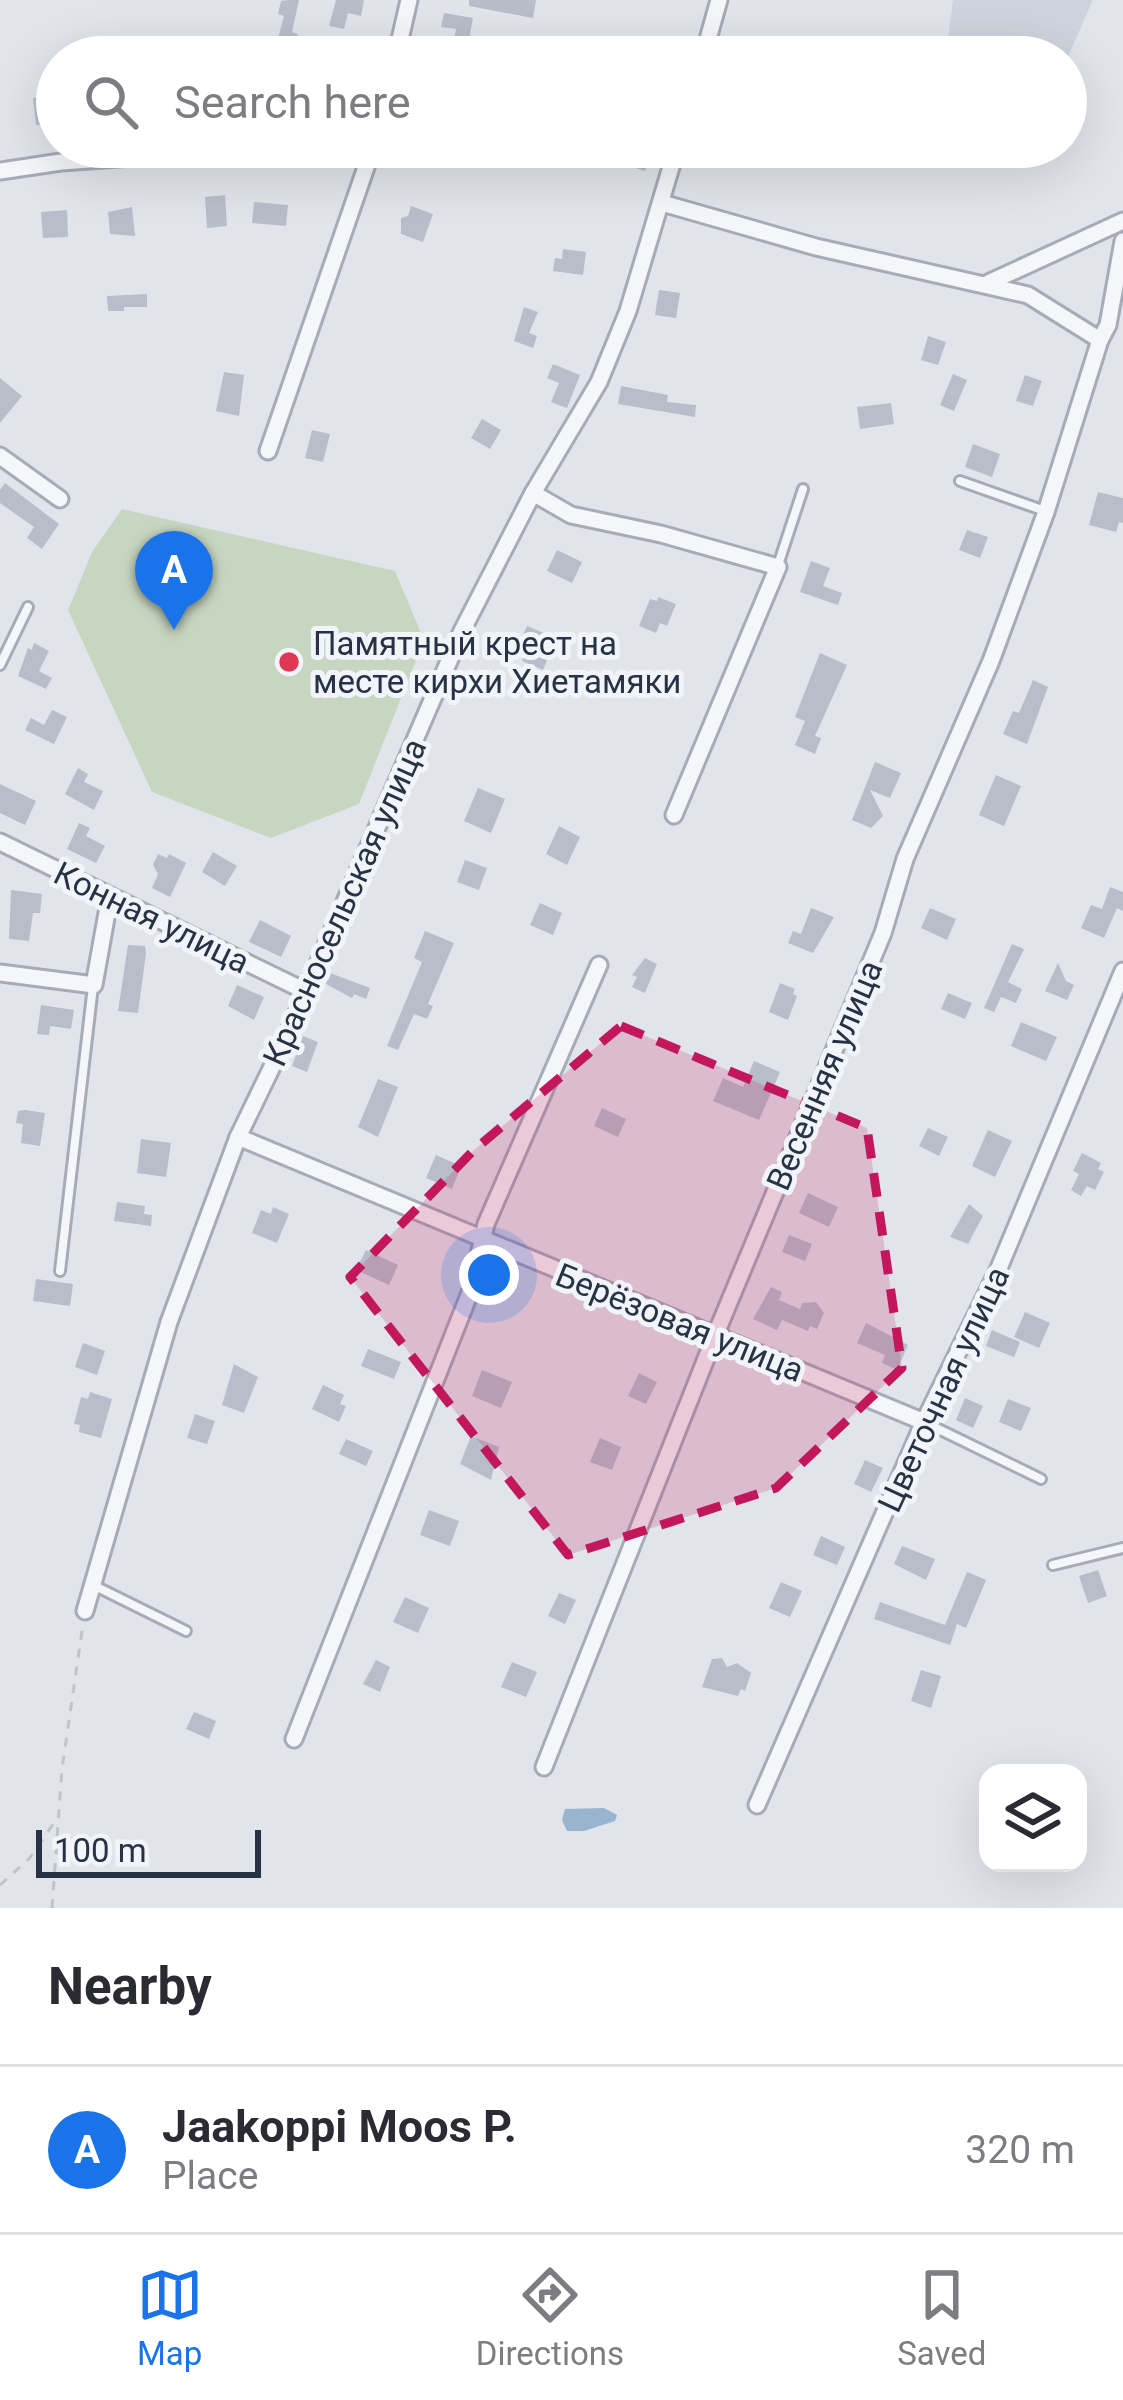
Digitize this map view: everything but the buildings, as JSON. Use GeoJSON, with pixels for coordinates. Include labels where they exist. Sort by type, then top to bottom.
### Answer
{"type":"FeatureCollection","features":[{"type":"Feature","properties":{"kind":"street"},"geometry":{"type":"LineString","coordinates":[[401,36],[409,0]]}},
{"type":"Feature","properties":{"kind":"street"},"geometry":{"type":"LineString","coordinates":[[709,36],[719,0]]}},
{"type":"Feature","properties":{"kind":"street"},"geometry":{"type":"LineString","coordinates":[[0,171],[36,166]]}},
{"type":"Feature","properties":{"kind":"street"},"geometry":{"type":"LineString","coordinates":[[268,451],[366,168]]}},
{"type":"Feature","properties":{"kind":"street","name":"Красносельская улица"},"geometry":{"type":"LineString","coordinates":[[85,1611],[169,1322],[238,1137],[463,631],[532,493],[598,382],[628,311],[671,168]]}},
{"type":"Feature","properties":{"kind":"street"},"geometry":{"type":"LineString","coordinates":[[662,203],[816,248],[1028,295],[1100,340]]}},
{"type":"Feature","properties":{"kind":"street"},"geometry":{"type":"LineString","coordinates":[[986,284],[1123,221]]}},
{"type":"Feature","properties":{"kind":"street","name":"Весенняя улица"},"geometry":{"type":"LineString","coordinates":[[544,1767],[715,1336],[883,933],[904,859],[991,661],[1108,325],[1123,241]]}},
{"type":"Feature","properties":{"kind":"street"},"geometry":{"type":"LineString","coordinates":[[0,456],[60,500]]}},
{"type":"Feature","properties":{"kind":"street"},"geometry":{"type":"LineString","coordinates":[[532,493],[571,514],[778,567],[674,815]]}},
{"type":"Feature","properties":{"kind":"street","name":"Конная улица"},"geometry":{"type":"LineString","coordinates":[[0,842],[305,991]]}},
{"type":"Feature","properties":{"kind":"street"},"geometry":{"type":"LineString","coordinates":[[0,973],[94,985],[110,896]]}},
{"type":"Feature","properties":{"kind":"street"},"geometry":{"type":"LineString","coordinates":[[294,1739],[471,1291],[482,1241],[599,965]]}},
{"type":"Feature","properties":{"kind":"street","name":"Цветочная улица"},"geometry":{"type":"LineString","coordinates":[[757,1805],[924,1422],[999,1268],[1123,970]]}},
{"type":"Feature","properties":{"kind":"street","name":"Берёзовая улица"},"geometry":{"type":"LineString","coordinates":[[238,1137],[924,1422]]}},
{"type":"Feature","properties":{"kind":"lane"},"geometry":{"type":"LineString","coordinates":[[960,481],[1046,512]]}},
{"type":"Feature","properties":{"kind":"lane"},"geometry":{"type":"LineString","coordinates":[[778,567],[803,489]]}},
{"type":"Feature","properties":{"kind":"lane"},"geometry":{"type":"LineString","coordinates":[[0,664],[28,607]]}},
{"type":"Feature","properties":{"kind":"lane"},"geometry":{"type":"LineString","coordinates":[[60,1271],[94,985]]}},
{"type":"Feature","properties":{"kind":"lane"},"geometry":{"type":"LineString","coordinates":[[924,1422],[1041,1479]]}},
{"type":"Feature","properties":{"kind":"lane"},"geometry":{"type":"LineString","coordinates":[[1053,1564],[1123,1548]]}},
{"type":"Feature","properties":{"kind":"lane"},"geometry":{"type":"LineString","coordinates":[[93,1586],[186,1631]]}},
{"type":"Feature","properties":{"kind":"path"},"geometry":{"type":"LineString","coordinates":[[52,1908],[73,1678],[85,1611]]}},
{"type":"Feature","properties":{"kind":"path"},"geometry":{"type":"LineString","coordinates":[[0,1885],[29,1859],[59,1816]]}},
{"type":"Feature","properties":{"kind":"highlighted area"},"geometry":{"type":"Polygon","coordinates":[[[621,1026],[867,1128],[902,1368],[776,1488],[568,1555],[350,1277],[474,1150],[621,1026]]]}},
{"type":"Feature","properties":{"kind":"shaded area"},"geometry":{"type":"Polygon","coordinates":[[[953,0],[1093,0],[1077,36],[948,36],[953,0]]]}},
{"type":"Feature","properties":{"kind":"green space"},"geometry":{"type":"Polygon","coordinates":[[[122,509],[395,571],[424,640],[359,804],[271,838],[152,792],[68,610],[92,552],[122,509]]]}},
{"type":"Feature","properties":{"kind":"water"},"geometry":{"type":"Polygon","coordinates":[[[604,1808],[617,1815],[615,1821],[567,1831],[562,1820],[565,1809],[604,1808]]]}},
{"type":"Feature","properties":{"kind":"place","name":"Jaakoppi Moos P."},"geometry":{"type":"Point","coordinates":[174,630]}},
{"type":"Feature","properties":{"kind":"place","name":"Памятный крест на месте кирхи Хиетамяки"},"geometry":{"type":"Point","coordinates":[289,662]}}]}
